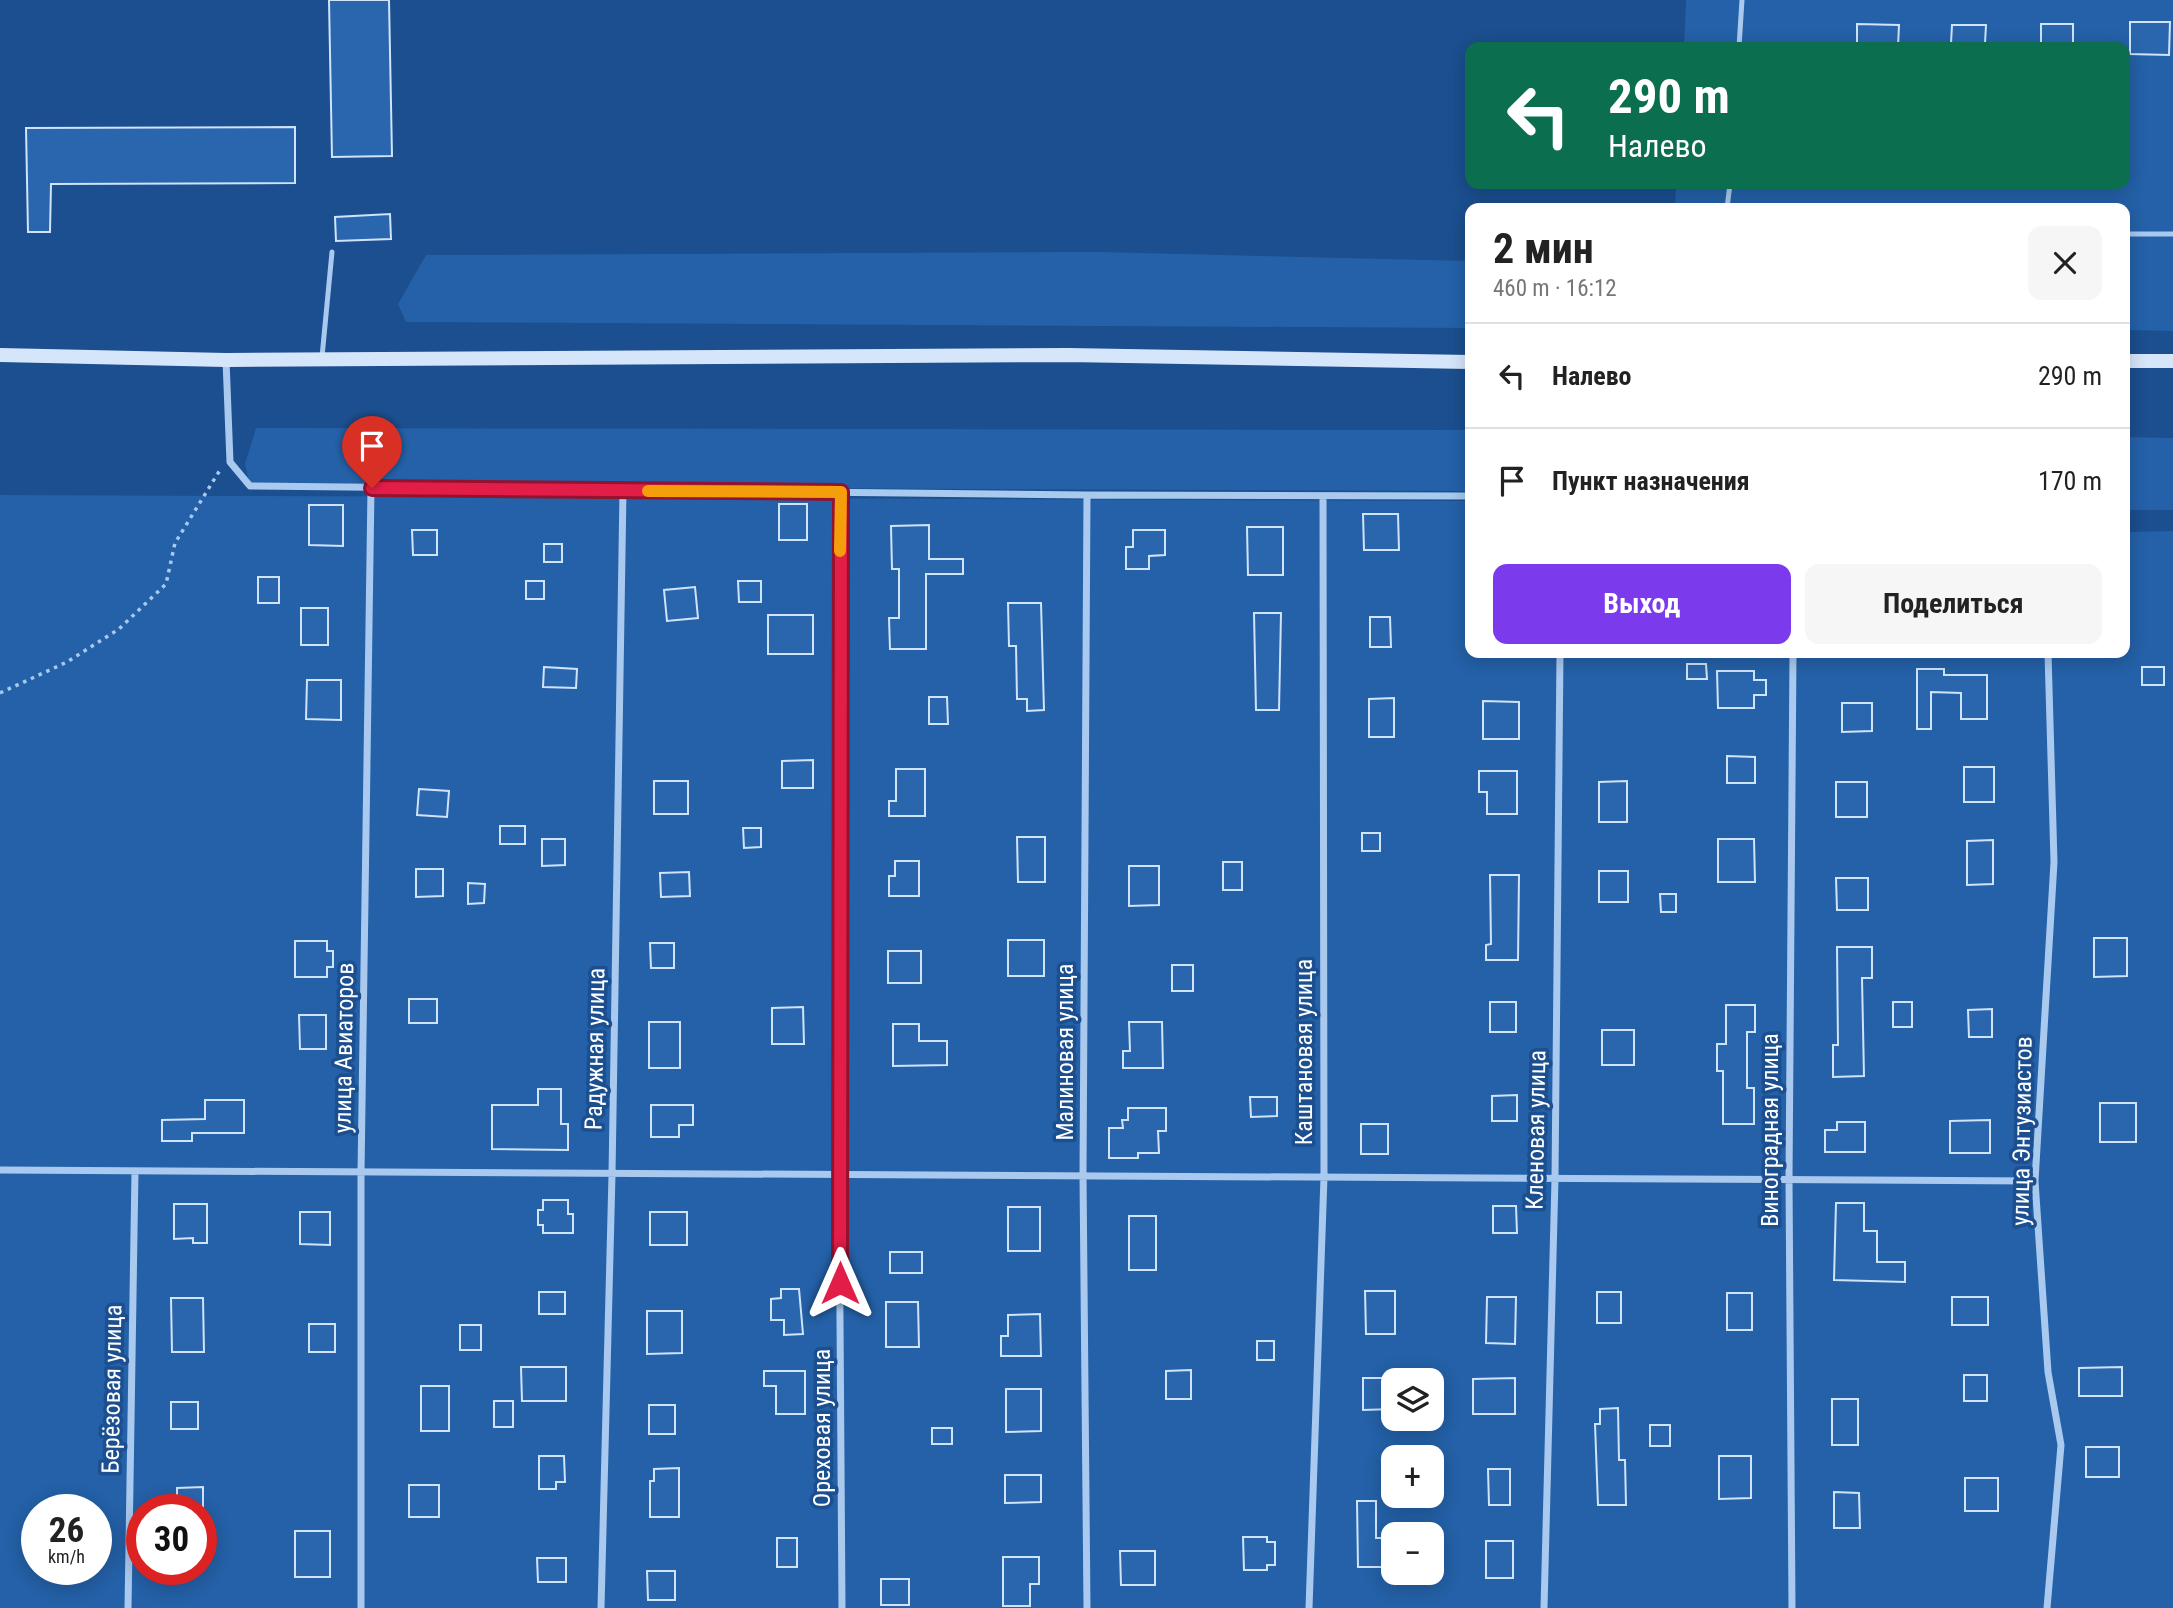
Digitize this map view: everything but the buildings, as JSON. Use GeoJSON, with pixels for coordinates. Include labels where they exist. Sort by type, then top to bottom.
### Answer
{"type":"FeatureCollection","features":[{"type":"Feature","properties":{"kind":"street"},"geometry":{"type":"LineString","coordinates":[[0,355],[321,360],[1068,355],[1465,362]]}},
{"type":"Feature","properties":{"kind":"street"},"geometry":{"type":"LineString","coordinates":[[226,360],[230,462],[250,486],[1323,497],[1465,496]]}},
{"type":"Feature","properties":{"kind":"street"},"geometry":{"type":"LineString","coordinates":[[2130,360],[2173,361]]}},
{"type":"Feature","properties":{"kind":"street","name":"улица Авиаторов"},"geometry":{"type":"LineString","coordinates":[[361,1608],[361,1173],[372,488]]}},
{"type":"Feature","properties":{"kind":"street","name":"Радужная улица"},"geometry":{"type":"LineString","coordinates":[[601,1608],[612,1175],[623,491]]}},
{"type":"Feature","properties":{"kind":"street","name":"Ореховая улица"},"geometry":{"type":"LineString","coordinates":[[841,492],[839,1174],[842,1608]]}},
{"type":"Feature","properties":{"kind":"street","name":"Малиновая улица"},"geometry":{"type":"LineString","coordinates":[[1087,495],[1083,1175],[1087,1608]]}},
{"type":"Feature","properties":{"kind":"street","name":"Каштановая улица"},"geometry":{"type":"LineString","coordinates":[[1309,1608],[1324,1177],[1323,497]]}},
{"type":"Feature","properties":{"kind":"street","name":"Кленовая улица"},"geometry":{"type":"LineString","coordinates":[[1544,1608],[1555,1179],[1560,658]]}},
{"type":"Feature","properties":{"kind":"street","name":"Виноградная улица"},"geometry":{"type":"LineString","coordinates":[[1792,1608],[1788,1180],[1793,658]]}},
{"type":"Feature","properties":{"kind":"street","name":"улица Энтузиастов"},"geometry":{"type":"LineString","coordinates":[[2047,1608],[2061,1445],[2048,1372],[2035,1181],[2054,862],[2048,658]]}},
{"type":"Feature","properties":{"kind":"street"},"geometry":{"type":"LineString","coordinates":[[0,1170],[2035,1181]]}},
{"type":"Feature","properties":{"kind":"street","name":"Берёзовая улица"},"geometry":{"type":"LineString","coordinates":[[128,1608],[135,1171]]}},
{"type":"Feature","properties":{"kind":"lane"},"geometry":{"type":"LineString","coordinates":[[1739,42],[1742,0]]}},
{"type":"Feature","properties":{"kind":"lane"},"geometry":{"type":"LineString","coordinates":[[2130,234],[2173,234]]}},
{"type":"Feature","properties":{"kind":"lane"},"geometry":{"type":"LineString","coordinates":[[321,360],[332,252]]}},
{"type":"Feature","properties":{"kind":"path"},"geometry":{"type":"LineString","coordinates":[[0,693],[67,662],[119,629],[166,584],[175,543],[217,473],[230,462]]}},
{"type":"Feature","properties":{"kind":"shaded area"},"geometry":{"type":"Polygon","coordinates":[[[1686,0],[2173,0],[2173,331],[2130,330],[2130,203],[1675,203],[1676,189],[2130,189],[2130,42],[1684,42],[1686,0]]]}},
{"type":"Feature","properties":{"kind":"shaded area"},"geometry":{"type":"Polygon","coordinates":[[[1100,252],[1465,261],[1465,328],[406,322],[398,304],[426,255],[1100,252]]]}},
{"type":"Feature","properties":{"kind":"shaded area"},"geometry":{"type":"Polygon","coordinates":[[[256,428],[1465,430],[1465,491],[250,486],[245,464],[256,428]]]}},
{"type":"Feature","properties":{"kind":"shaded area"},"geometry":{"type":"Polygon","coordinates":[[[2130,437],[2173,438],[2173,510],[2130,510],[2130,437]]]}},
{"type":"Feature","properties":{"kind":"shaded area"},"geometry":{"type":"Polygon","coordinates":[[[0,495],[1465,501],[1465,658],[2130,658],[2130,532],[2173,531],[2173,1608],[0,1608],[0,495]]]}},
{"type":"Feature","properties":{"kind":"slow traffic"},"geometry":{"type":"LineString","coordinates":[[648,491],[841,492],[840,551]]}},
{"type":"Feature","properties":{"kind":"route"},"geometry":{"type":"LineString","coordinates":[[372,488],[841,492],[840,1283]]}}]}
